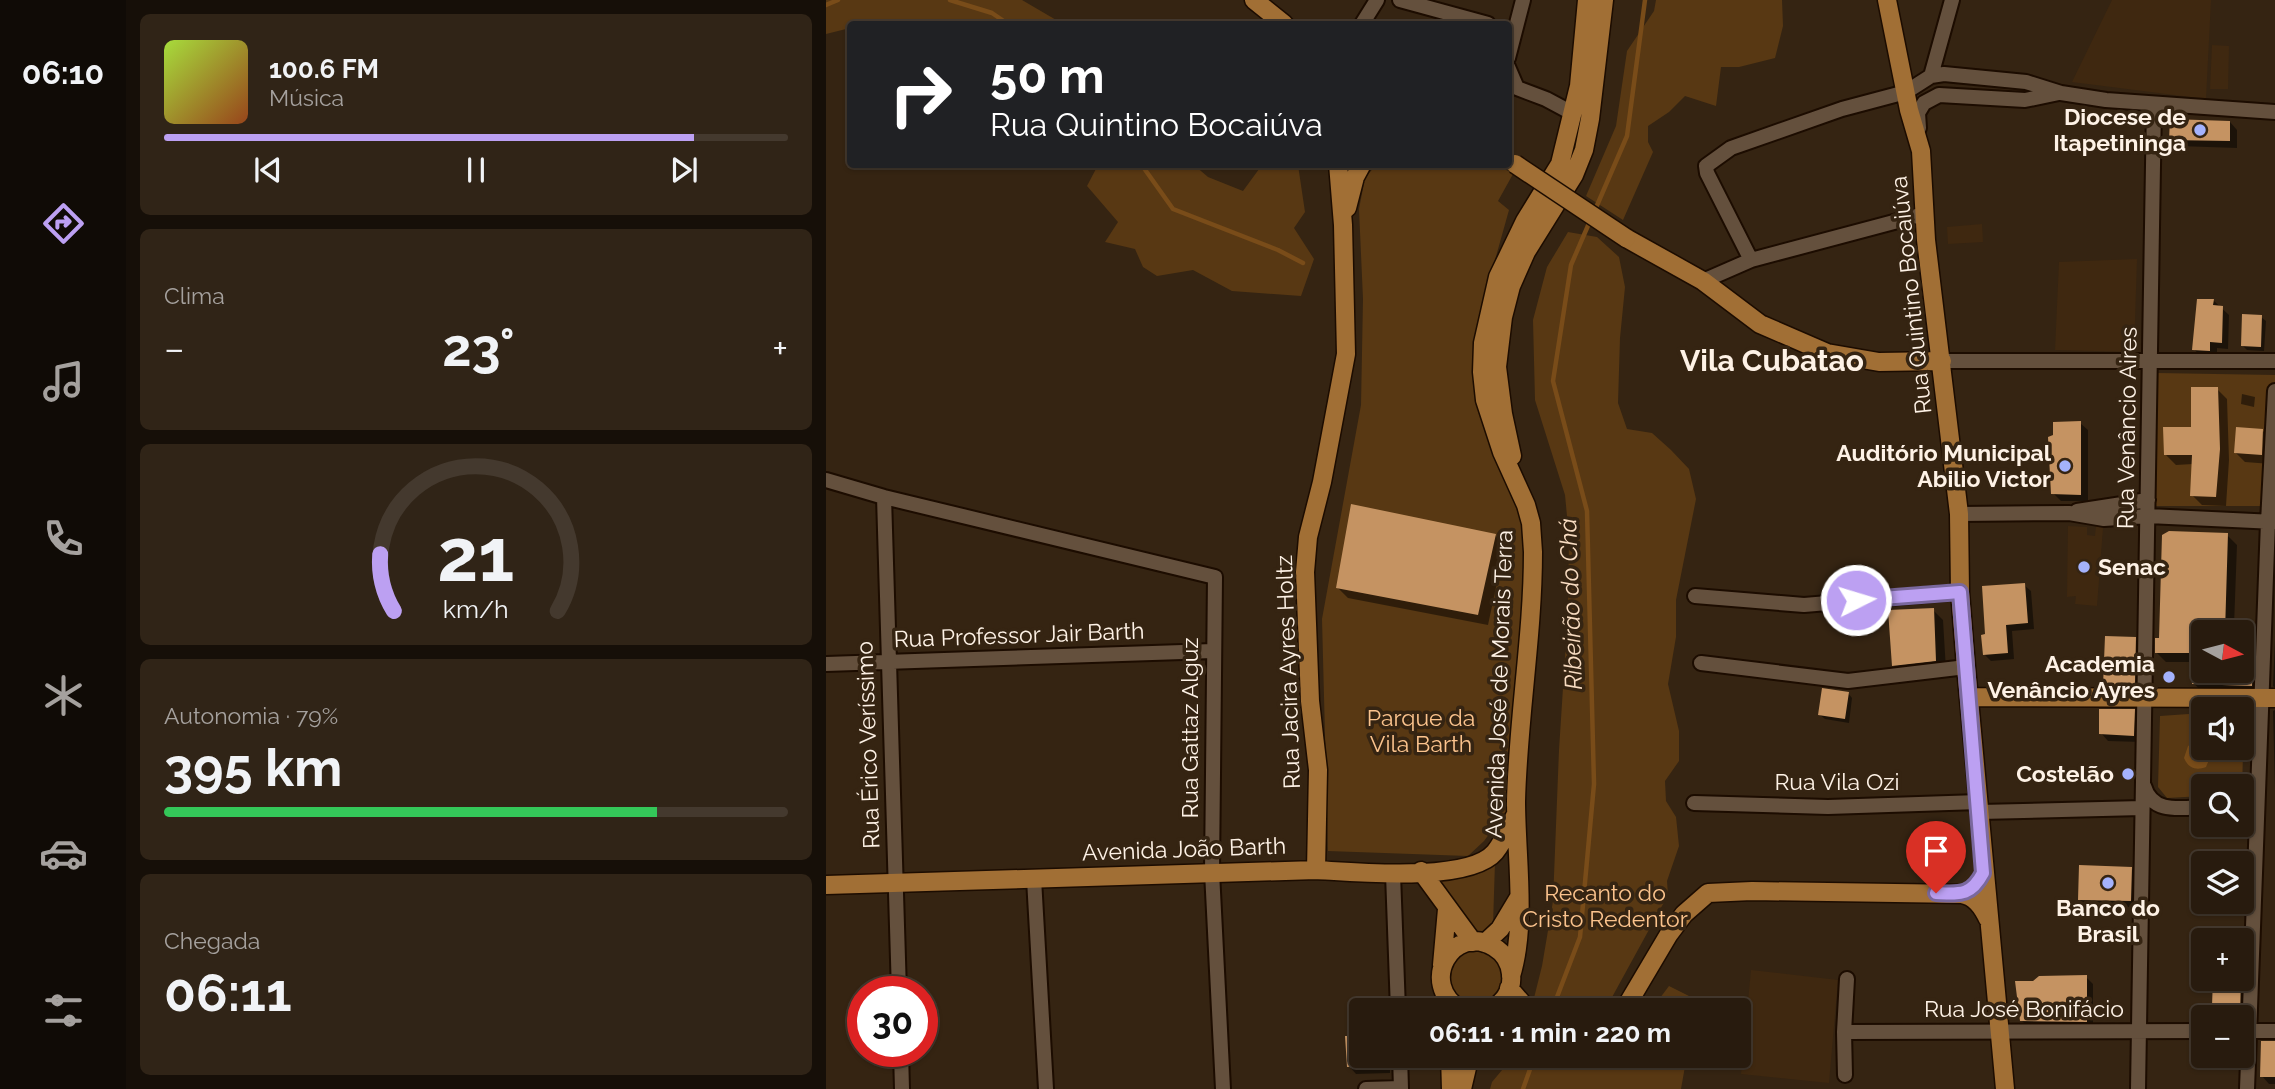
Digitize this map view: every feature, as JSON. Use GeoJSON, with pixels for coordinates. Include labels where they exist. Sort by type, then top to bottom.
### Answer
{"type":"FeatureCollection","features":[{"type":"Feature","properties":{"kind":"main road"},"geometry":{"type":"LineString","coordinates":[[1254,0],[1282,21]]}},
{"type":"Feature","properties":{"kind":"main road","name":"Avenida José de Morais Terra"},"geometry":{"type":"LineString","coordinates":[[1510,982],[1516,961],[1519,896],[1517,814],[1533,552],[1529,514],[1500,446],[1485,400],[1482,363],[1486,320],[1498,277],[1525,221],[1560,164],[1579,86],[1587,0]]}},
{"type":"Feature","properties":{"kind":"main road","name":"Avenida José de Morais Terra"},"geometry":{"type":"LineString","coordinates":[[1514,477],[1497,367],[1503,317],[1511,286],[1526,252],[1574,175],[1584,150],[1604,0]]}},
{"type":"Feature","properties":{"kind":"main road","name":"Rua Quintino Bocaiúva"},"geometry":{"type":"LineString","coordinates":[[1888,0],[1900,66],[1921,151],[1924,215],[1959,514],[1960,592],[1983,873],[2005,1089]]}},
{"type":"Feature","properties":{"kind":"main road"},"geometry":{"type":"LineString","coordinates":[[1512,161],[1626,238],[1703,281],[1760,324],[1827,353],[1879,362],[1942,361]]}},
{"type":"Feature","properties":{"kind":"main road"},"geometry":{"type":"LineString","coordinates":[[1338,168],[1343,225]]}},
{"type":"Feature","properties":{"kind":"main road"},"geometry":{"type":"LineString","coordinates":[[1343,225],[1354,177],[1360,168]]}},
{"type":"Feature","properties":{"kind":"main road","name":"Rua Jacira Ayres Holtz"},"geometry":{"type":"LineString","coordinates":[[1316,870],[1318,770],[1310,701],[1305,572],[1308,537],[1322,482],[1346,354],[1343,225]]}},
{"type":"Feature","properties":{"kind":"main road"},"geometry":{"type":"LineString","coordinates":[[1969,697],[2268,698]]}},
{"type":"Feature","properties":{"kind":"main road","name":"Avenida João Barth"},"geometry":{"type":"LineString","coordinates":[[826,885],[1212,872],[1316,870],[1393,874],[1465,868],[1494,853],[1517,814]]}},
{"type":"Feature","properties":{"kind":"main road"},"geometry":{"type":"LineString","coordinates":[[1421,871],[1447,909],[1479,942],[1500,950],[1507,960],[1510,982],[1520,998]]}},
{"type":"Feature","properties":{"kind":"main road"},"geometry":{"type":"LineString","coordinates":[[1962,894],[1976,885],[1983,873]]}},
{"type":"Feature","properties":{"kind":"main road"},"geometry":{"type":"LineString","coordinates":[[1631,998],[1669,934],[1684,914],[1708,893],[1752,891],[1962,894],[1968,895],[1981,906],[1990,925]]}},
{"type":"Feature","properties":{"kind":"main road"},"geometry":{"type":"LineString","coordinates":[[1442,968],[1449,954],[1457,947],[1479,942],[1500,929],[1519,896]]}},
{"type":"Feature","properties":{"kind":"main road"},"geometry":{"type":"LineString","coordinates":[[1444,998],[1441,986],[1447,909]]}},
{"type":"Feature","properties":{"kind":"main road"},"geometry":{"type":"LineString","coordinates":[[1502,998],[1510,982]]}},
{"type":"Feature","properties":{"kind":"main road"},"geometry":{"type":"LineString","coordinates":[[1450,1068],[1451,1089]]}},
{"type":"Feature","properties":{"kind":"main road"},"geometry":{"type":"LineString","coordinates":[[1462,1089],[1467,1068]]}},
{"type":"Feature","properties":{"kind":"street"},"geometry":{"type":"LineString","coordinates":[[1364,21],[1377,0]]}},
{"type":"Feature","properties":{"kind":"street"},"geometry":{"type":"LineString","coordinates":[[1400,0],[1477,21]]}},
{"type":"Feature","properties":{"kind":"street"},"geometry":{"type":"LineString","coordinates":[[1512,31],[1523,0]]}},
{"type":"Feature","properties":{"kind":"street"},"geometry":{"type":"LineString","coordinates":[[1751,260],[1707,173],[1706,166],[1731,148],[1842,109],[1906,92],[1929,77],[1952,0]]}},
{"type":"Feature","properties":{"kind":"street"},"geometry":{"type":"LineString","coordinates":[[1900,66],[1906,72],[1929,77],[1956,74],[2026,82],[2061,93],[2106,100],[2275,112]]}},
{"type":"Feature","properties":{"kind":"street"},"geometry":{"type":"LineString","coordinates":[[1512,76],[1517,88],[1574,114]]}},
{"type":"Feature","properties":{"kind":"street"},"geometry":{"type":"LineString","coordinates":[[1546,99],[1561,99],[1579,86]]}},
{"type":"Feature","properties":{"kind":"street"},"geometry":{"type":"LineString","coordinates":[[1921,151],[1918,113],[1924,103],[1939,94],[2025,100],[2061,93]]}},
{"type":"Feature","properties":{"kind":"street","name":"Rua Venâncio Aires"},"geometry":{"type":"LineString","coordinates":[[2138,1089],[2154,104]]}},
{"type":"Feature","properties":{"kind":"street"},"geometry":{"type":"LineString","coordinates":[[1703,281],[1751,260],[1924,215]]}},
{"type":"Feature","properties":{"kind":"street"},"geometry":{"type":"LineString","coordinates":[[1942,361],[2275,361]]}},
{"type":"Feature","properties":{"kind":"street"},"geometry":{"type":"LineString","coordinates":[[2247,1005],[2257,806],[2268,698],[2275,391]]}},
{"type":"Feature","properties":{"kind":"street"},"geometry":{"type":"LineString","coordinates":[[826,480],[884,497]]}},
{"type":"Feature","properties":{"kind":"street","name":"Rua Gattaz Alguz"},"geometry":{"type":"LineString","coordinates":[[884,497],[1215,577],[1212,872],[1223,1089]]}},
{"type":"Feature","properties":{"kind":"street","name":"Rua Érico Veríssimo"},"geometry":{"type":"LineString","coordinates":[[884,497],[898,976]]}},
{"type":"Feature","properties":{"kind":"street"},"geometry":{"type":"LineString","coordinates":[[1959,514],[2069,513],[2148,500]]}},
{"type":"Feature","properties":{"kind":"street"},"geometry":{"type":"LineString","coordinates":[[2069,513],[2104,519],[2148,516],[2271,522]]}},
{"type":"Feature","properties":{"kind":"street"},"geometry":{"type":"LineString","coordinates":[[1695,596],[1804,605],[1960,592]]}},
{"type":"Feature","properties":{"kind":"street","name":"Rua Professor Jair Barth"},"geometry":{"type":"LineString","coordinates":[[826,664],[1213,651]]}},
{"type":"Feature","properties":{"kind":"street"},"geometry":{"type":"LineString","coordinates":[[1701,663],[1848,681],[1966,667]]}},
{"type":"Feature","properties":{"kind":"street"},"geometry":{"type":"LineString","coordinates":[[2143,781],[2144,789],[2152,802],[2168,808],[2191,807]]}},
{"type":"Feature","properties":{"kind":"street","name":"Rua Vila Ozi"},"geometry":{"type":"LineString","coordinates":[[1694,803],[1828,807],[2142,808]]}},
{"type":"Feature","properties":{"kind":"street"},"geometry":{"type":"LineString","coordinates":[[1393,874],[1398,998]]}},
{"type":"Feature","properties":{"kind":"street"},"geometry":{"type":"LineString","coordinates":[[1034,879],[1046,1089]]}},
{"type":"Feature","properties":{"kind":"street"},"geometry":{"type":"LineString","coordinates":[[1846,979],[1846,1075]]}},
{"type":"Feature","properties":{"kind":"street","name":"Rua José Bonifácio"},"geometry":{"type":"LineString","coordinates":[[1844,1032],[2191,1031]]}},
{"type":"Feature","properties":{"kind":"street"},"geometry":{"type":"LineString","coordinates":[[2254,1031],[2275,1031]]}},
{"type":"Feature","properties":{"kind":"street"},"geometry":{"type":"LineString","coordinates":[[901,1067],[902,1089]]}},
{"type":"Feature","properties":{"kind":"street"},"geometry":{"type":"LineString","coordinates":[[1366,1089],[1401,1088],[1400,1068]]}},
{"type":"Feature","properties":{"kind":"street"},"geometry":{"type":"LineString","coordinates":[[2247,1068],[2247,1089]]}},
{"type":"Feature","properties":{"kind":"shaded area"},"geometry":{"type":"Polygon","coordinates":[[[2112,0],[2211,0],[2206,99],[2072,82],[2112,0]]]}},
{"type":"Feature","properties":{"kind":"shaded area"},"geometry":{"type":"Polygon","coordinates":[[[2212,45],[2229,46],[2228,89],[2210,89],[2212,45]]]}},
{"type":"Feature","properties":{"kind":"shaded area"},"geometry":{"type":"Polygon","coordinates":[[[1982,224],[1983,242],[1948,244],[1947,227],[1982,224]]]}},
{"type":"Feature","properties":{"kind":"shaded area"},"geometry":{"type":"Polygon","coordinates":[[[2137,259],[2134,352],[2055,350],[2059,262],[2137,259]]]}},
{"type":"Feature","properties":{"kind":"shaded area","name":"Senac"},"geometry":{"type":"Polygon","coordinates":[[[2068,526],[2087,527],[2087,535],[2095,536],[2096,526],[2103,528],[2097,606],[2075,604],[2076,596],[2067,597],[2068,526]]]}},
{"type":"Feature","properties":{"kind":"shaded area"},"geometry":{"type":"Polygon","coordinates":[[[2191,744],[2191,760],[2209,760],[2206,767],[2196,769],[2190,766],[2184,758],[2191,744]]]}},
{"type":"Feature","properties":{"kind":"shaded area"},"geometry":{"type":"Polygon","coordinates":[[[1751,970],[1838,980],[1829,1083],[1741,1074],[1742,1068],[1751,1068],[1751,998],[1748,998],[1751,970]]]}},
{"type":"Feature","properties":{"kind":"green space"},"geometry":{"type":"Polygon","coordinates":[[[826,0],[1022,0],[1058,21],[847,21],[847,29],[826,34],[826,0]]]}},
{"type":"Feature","properties":{"kind":"green space"},"geometry":{"type":"Polygon","coordinates":[[[1656,0],[1782,0],[1783,26],[1775,58],[1739,67],[1721,67],[1716,106],[1685,96],[1669,112],[1648,126],[1648,142],[1653,152],[1623,220],[1586,196],[1616,126],[1627,51],[1654,11],[1656,0]]]}},
{"type":"Feature","properties":{"kind":"green space"},"geometry":{"type":"Polygon","coordinates":[[[1096,168],[1198,168],[1208,177],[1243,191],[1260,168],[1298,168],[1305,212],[1294,228],[1314,259],[1301,296],[1232,291],[1193,270],[1157,276],[1143,267],[1135,249],[1105,242],[1118,222],[1087,186],[1096,168]]]}},
{"type":"Feature","properties":{"kind":"green space","name":"Parque da Vila Barth"},"geometry":{"type":"Polygon","coordinates":[[[1373,168],[1503,168],[1513,174],[1498,201],[1509,210],[1481,310],[1476,362],[1479,401],[1519,511],[1524,536],[1524,647],[1510,806],[1484,841],[1468,856],[1328,851],[1322,619],[1361,405],[1363,299],[1359,209],[1365,178],[1373,168]]]}},
{"type":"Feature","properties":{"kind":"green space","name":"Recanto do Cristo Redentor"},"geometry":{"type":"Polygon","coordinates":[[[1568,232],[1597,237],[1619,257],[1625,287],[1618,403],[1627,429],[1652,433],[1689,469],[1696,499],[1676,600],[1676,637],[1668,684],[1679,731],[1679,761],[1665,781],[1666,801],[1676,817],[1679,846],[1667,881],[1668,895],[1612,998],[1534,998],[1553,901],[1568,610],[1569,537],[1565,495],[1535,400],[1533,320],[1547,267],[1568,232]]]}},
{"type":"Feature","properties":{"kind":"green space"},"geometry":{"type":"Polygon","coordinates":[[[2157,373],[2275,375],[2275,506],[2155,506],[2157,373]]]}},
{"type":"Feature","properties":{"kind":"green space"},"geometry":{"type":"Polygon","coordinates":[[[2191,714],[2191,760],[2243,760],[2242,774],[2191,774],[2191,797],[2167,798],[2158,787],[2160,716],[2191,714]]]}},
{"type":"Feature","properties":{"kind":"green space"},"geometry":{"type":"Polygon","coordinates":[[[1495,862],[1493,925],[1483,933],[1476,932],[1435,876],[1495,862]]]}},
{"type":"Feature","properties":{"kind":"green space"},"geometry":{"type":"Polygon","coordinates":[[[1466,952],[1486,952],[1495,958],[1501,967],[1501,987],[1492,998],[1460,998],[1451,987],[1451,967],[1457,958],[1466,952]]]}},
{"type":"Feature","properties":{"kind":"green space"},"geometry":{"type":"Polygon","coordinates":[[[1669,986],[1690,998],[1660,998],[1669,986]]]}},
{"type":"Feature","properties":{"kind":"green space"},"geometry":{"type":"Polygon","coordinates":[[[1504,1068],[1685,1068],[1681,1089],[1490,1089],[1492,1082],[1504,1068]]]}},
{"type":"Feature","properties":{"kind":"building","name":"Diocese de Itapetininga"},"geometry":{"type":"Polygon","coordinates":[[[2170,119],[2230,121],[2230,141],[2169,140],[2170,119]]]}},
{"type":"Feature","properties":{"kind":"building"},"geometry":{"type":"Polygon","coordinates":[[[2197,299],[2214,299],[2213,305],[2223,306],[2222,343],[2210,342],[2210,351],[2192,350],[2197,299]]]}},
{"type":"Feature","properties":{"kind":"building"},"geometry":{"type":"Polygon","coordinates":[[[2242,314],[2262,315],[2261,347],[2241,346],[2242,314]]]}},
{"type":"Feature","properties":{"kind":"building"},"geometry":{"type":"Polygon","coordinates":[[[2191,387],[2218,387],[2220,449],[2216,497],[2190,496],[2192,455],[2164,455],[2163,427],[2191,427],[2191,387]]]}},
{"type":"Feature","properties":{"kind":"building","name":"Auditório Municipal Abilio Victor"},"geometry":{"type":"Polygon","coordinates":[[[2081,421],[2081,495],[2051,494],[2048,437],[2053,435],[2053,422],[2081,421]]]}},
{"type":"Feature","properties":{"kind":"building"},"geometry":{"type":"Polygon","coordinates":[[[2236,427],[2263,429],[2262,455],[2234,453],[2236,427]]]}},
{"type":"Feature","properties":{"kind":"building"},"geometry":{"type":"Polygon","coordinates":[[[1351,504],[1496,534],[1478,615],[1336,588],[1351,504]]]}},
{"type":"Feature","properties":{"kind":"building"},"geometry":{"type":"Polygon","coordinates":[[[2169,531],[2228,533],[2225,620],[2191,620],[2191,653],[2155,653],[2155,638],[2159,638],[2162,535],[2169,531]]]}},
{"type":"Feature","properties":{"kind":"building"},"geometry":{"type":"Polygon","coordinates":[[[2025,583],[2028,623],[2006,625],[2008,653],[1983,655],[1981,635],[1985,634],[1982,586],[2025,583]]]}},
{"type":"Feature","properties":{"kind":"building"},"geometry":{"type":"Polygon","coordinates":[[[1934,608],[1936,661],[1892,666],[1888,610],[1934,608]]]}},
{"type":"Feature","properties":{"kind":"building"},"geometry":{"type":"Polygon","coordinates":[[[2105,636],[2136,637],[2135,686],[2103,686],[2105,636]]]}},
{"type":"Feature","properties":{"kind":"building"},"geometry":{"type":"Polygon","coordinates":[[[2192,683],[2252,683],[2252,686],[2192,683]]]}},
{"type":"Feature","properties":{"kind":"building"},"geometry":{"type":"Polygon","coordinates":[[[1822,688],[1849,692],[1845,719],[1818,715],[1822,688]]]}},
{"type":"Feature","properties":{"kind":"building"},"geometry":{"type":"Polygon","coordinates":[[[2099,709],[2135,709],[2134,736],[2099,734],[2099,709]]]}},
{"type":"Feature","properties":{"kind":"building","name":"Banco do Brasil"},"geometry":{"type":"Polygon","coordinates":[[[2079,865],[2132,867],[2131,901],[2078,900],[2079,865]]]}},
{"type":"Feature","properties":{"kind":"building"},"geometry":{"type":"Polygon","coordinates":[[[2087,975],[2087,1022],[2020,1021],[2015,981],[2033,981],[2039,976],[2087,975]]]}},
{"type":"Feature","properties":{"kind":"building"},"geometry":{"type":"Polygon","coordinates":[[[2213,991],[2241,991],[2240,1005],[2212,1005],[2213,991]]]}},
{"type":"Feature","properties":{"kind":"building"},"geometry":{"type":"Polygon","coordinates":[[[1345,1036],[1349,1036],[1349,1067],[1345,1036]]]}},
{"type":"Feature","properties":{"kind":"building"},"geometry":{"type":"Polygon","coordinates":[[[2261,1041],[2275,1041],[2275,1077],[2260,1077],[2261,1041]]]}},
{"type":"Feature","properties":{"kind":"waterway"},"geometry":{"type":"LineString","coordinates":[[826,5],[838,0]]}},
{"type":"Feature","properties":{"kind":"waterway"},"geometry":{"type":"LineString","coordinates":[[950,0],[992,13],[1004,21]]}},
{"type":"Feature","properties":{"kind":"waterway","name":"Ribeirão do Chá"},"geometry":{"type":"LineString","coordinates":[[1595,210],[1627,136],[1645,0]]}},
{"type":"Feature","properties":{"kind":"waterway"},"geometry":{"type":"LineString","coordinates":[[1144,168],[1173,209],[1278,250],[1303,263]]}},
{"type":"Feature","properties":{"kind":"waterway","name":"Ribeirão do Chá"},"geometry":{"type":"LineString","coordinates":[[1557,998],[1580,937],[1594,784],[1587,511],[1553,381],[1571,265],[1590,221]]}},
{"type":"Feature","properties":{"kind":"waterway","name":"Ribeirão do Chá"},"geometry":{"type":"LineString","coordinates":[[1523,1089],[1530,1068]]}},
{"type":"Feature","properties":{"kind":"place","name":"Diocese de Itapetininga"},"geometry":{"type":"Point","coordinates":[2200,130]}},
{"type":"Feature","properties":{"kind":"place","name":"Auditório Municipal Abilio Victor"},"geometry":{"type":"Point","coordinates":[2065,466]}},
{"type":"Feature","properties":{"kind":"place","name":"Senac"},"geometry":{"type":"Point","coordinates":[2084,567]}},
{"type":"Feature","properties":{"kind":"place","name":"Academia Venâncio Ayres"},"geometry":{"type":"Point","coordinates":[2169,677]}},
{"type":"Feature","properties":{"kind":"place","name":"Costelão"},"geometry":{"type":"Point","coordinates":[2128,774]}},
{"type":"Feature","properties":{"kind":"place","name":"Banco do Brasil"},"geometry":{"type":"Point","coordinates":[2108,883]}},
{"type":"Feature","properties":{"kind":"district","name":"Vila Cubatao"},"geometry":{"type":"Point","coordinates":[1772,361]}},
{"type":"Feature","properties":{"kind":"route"},"geometry":{"type":"LineString","coordinates":[[1856,600],[1960,592],[1983,873],[1976,885],[1962,894],[1936,893]]}}]}
